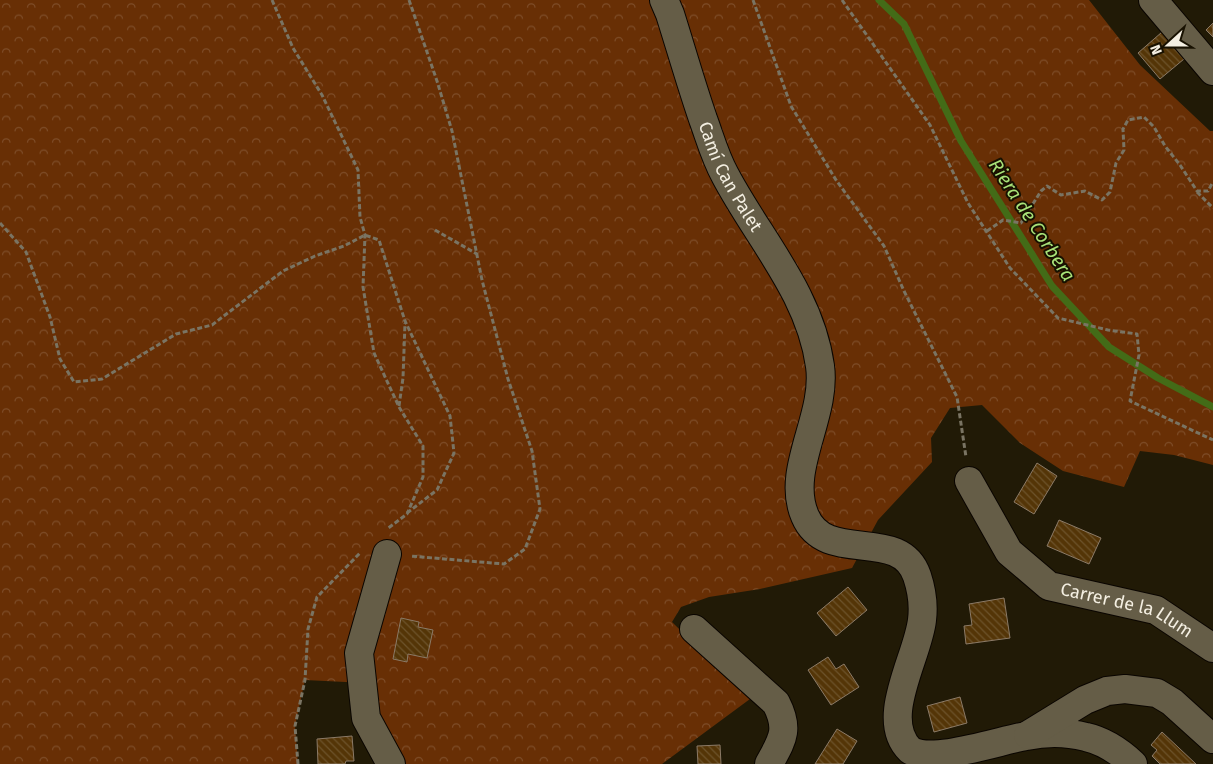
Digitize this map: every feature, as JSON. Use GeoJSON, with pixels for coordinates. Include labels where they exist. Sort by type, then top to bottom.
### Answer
{"type":"FeatureCollection","features":[{"type":"Feature","properties":{"kind":"street","name":"Camí Can Palet"},"geometry":{"type":"LineString","coordinates":[[664,0],[714,152],[743,206],[782,266],[799,300],[816,343],[821,389],[819,407],[799,477],[800,498],[804,516],[814,531],[829,540],[846,544],[875,546],[893,551],[910,560],[916,574],[923,599],[922,622],[902,691],[897,727],[901,739],[912,753],[927,758],[942,758],[1026,736]]}},
{"type":"Feature","properties":{"kind":"street"},"geometry":{"type":"LineString","coordinates":[[1153,0],[1213,71]]}},
{"type":"Feature","properties":{"kind":"street","name":"Carrer de la Llum"},"geometry":{"type":"LineString","coordinates":[[969,481],[1009,552],[1049,586],[1156,610],[1213,648]]}},
{"type":"Feature","properties":{"kind":"street"},"geometry":{"type":"LineString","coordinates":[[379,545],[359,653],[366,718],[391,764]]}},
{"type":"Feature","properties":{"kind":"street"},"geometry":{"type":"LineString","coordinates":[[694,629],[776,704],[782,714],[784,737],[769,764]]}},
{"type":"Feature","properties":{"kind":"street"},"geometry":{"type":"LineString","coordinates":[[1026,736],[1085,700],[1107,691],[1125,689],[1157,693],[1172,702],[1213,739]]}},
{"type":"Feature","properties":{"kind":"street"},"geometry":{"type":"LineString","coordinates":[[1026,736],[1052,734],[1089,737],[1120,753],[1133,764]]}},
{"type":"Feature","properties":{"kind":"street"},"geometry":{"type":"LineString","coordinates":[[1102,764],[1114,764]]}},
{"type":"Feature","properties":{"kind":"path"},"geometry":{"type":"LineString","coordinates":[[272,0],[293,48],[322,95],[358,170],[360,217],[365,235],[363,287],[374,353],[399,407],[423,446],[423,477],[407,514]]}},
{"type":"Feature","properties":{"kind":"path"},"geometry":{"type":"LineString","coordinates":[[379,545],[504,564],[525,548],[540,509],[532,451],[508,379],[477,255],[452,131],[409,0]]}},
{"type":"Feature","properties":{"kind":"path"},"geometry":{"type":"LineString","coordinates":[[753,0],[791,106],[836,180],[884,246],[911,306],[957,397],[969,481]]}},
{"type":"Feature","properties":{"kind":"path"},"geometry":{"type":"LineString","coordinates":[[842,0],[930,126],[968,203],[1010,268],[1058,318],[1108,330],[1137,334],[1139,355],[1130,401],[1213,440]]}},
{"type":"Feature","properties":{"kind":"path"},"geometry":{"type":"LineString","coordinates":[[987,231],[1003,220],[1021,223],[1041,191],[1047,186],[1061,195],[1085,191],[1102,200],[1110,192],[1116,163],[1124,150],[1123,129],[1128,120],[1144,117],[1154,127],[1196,191],[1213,208]]}},
{"type":"Feature","properties":{"kind":"path"},"geometry":{"type":"LineString","coordinates":[[1196,191],[1208,191],[1213,182]]}},
{"type":"Feature","properties":{"kind":"path"},"geometry":{"type":"LineString","coordinates":[[0,223],[26,252],[50,317],[60,359],[74,382],[102,379],[176,334],[212,325],[283,271],[315,256],[344,246],[365,235],[378,240],[405,321],[450,416],[454,453],[437,490],[407,514],[379,545],[317,597],[308,629],[305,680],[295,726],[298,764]]}},
{"type":"Feature","properties":{"kind":"path"},"geometry":{"type":"LineString","coordinates":[[435,230],[477,255]]}},
{"type":"Feature","properties":{"kind":"path"},"geometry":{"type":"LineString","coordinates":[[399,407],[403,378],[405,321]]}},
{"type":"Feature","properties":{"kind":"green space"},"geometry":{"type":"Polygon","coordinates":[[[0,0],[1089,0],[1140,65],[1210,131],[1213,131],[1213,465],[1174,455],[1140,451],[1124,487],[1063,471],[1020,443],[982,405],[950,408],[931,438],[932,462],[878,520],[852,568],[760,589],[709,597],[681,607],[672,622],[750,699],[662,764],[404,764],[378,715],[366,683],[305,680],[295,726],[298,764],[0,764],[0,0]]]}},
{"type":"Feature","properties":{"kind":"building"},"geometry":{"type":"Polygon","coordinates":[[[1213,23],[1213,37],[1206,30],[1213,23]]]}},
{"type":"Feature","properties":{"kind":"building"},"geometry":{"type":"Polygon","coordinates":[[[1162,32],[1184,59],[1160,79],[1138,53],[1162,32]]]}},
{"type":"Feature","properties":{"kind":"building"},"geometry":{"type":"Polygon","coordinates":[[[1037,463],[1057,476],[1034,514],[1014,502],[1037,463]]]}},
{"type":"Feature","properties":{"kind":"building"},"geometry":{"type":"Polygon","coordinates":[[[1059,520],[1101,538],[1089,564],[1047,546],[1059,520]]]}},
{"type":"Feature","properties":{"kind":"building"},"geometry":{"type":"Polygon","coordinates":[[[848,587],[867,610],[836,636],[817,613],[848,587]]]}},
{"type":"Feature","properties":{"kind":"building"},"geometry":{"type":"Polygon","coordinates":[[[1004,598],[1010,638],[966,644],[964,626],[972,625],[969,604],[1004,598]]]}},
{"type":"Feature","properties":{"kind":"building"},"geometry":{"type":"Polygon","coordinates":[[[401,618],[419,622],[418,627],[433,630],[427,658],[408,654],[407,662],[393,659],[401,618]]]}},
{"type":"Feature","properties":{"kind":"building"},"geometry":{"type":"Polygon","coordinates":[[[828,657],[836,669],[844,664],[859,687],[831,705],[808,670],[828,657]]]}},
{"type":"Feature","properties":{"kind":"building"},"geometry":{"type":"Polygon","coordinates":[[[960,697],[967,723],[934,732],[927,706],[960,697]]]}},
{"type":"Feature","properties":{"kind":"building"},"geometry":{"type":"Polygon","coordinates":[[[837,729],[857,741],[843,764],[815,764],[837,729]]]}},
{"type":"Feature","properties":{"kind":"building"},"geometry":{"type":"Polygon","coordinates":[[[1162,732],[1196,764],[1160,764],[1152,756],[1157,750],[1151,745],[1162,732]]]}},
{"type":"Feature","properties":{"kind":"building"},"geometry":{"type":"Polygon","coordinates":[[[352,736],[354,761],[346,761],[345,764],[318,764],[317,739],[352,736]]]}},
{"type":"Feature","properties":{"kind":"building"},"geometry":{"type":"Polygon","coordinates":[[[720,745],[721,764],[698,764],[697,746],[720,745]]]}},
{"type":"Feature","properties":{"kind":"waterway","name":"Riera de Corbera"},"geometry":{"type":"LineString","coordinates":[[879,0],[904,24],[961,141],[1052,286],[1109,347],[1158,378],[1213,407]]}}]}
